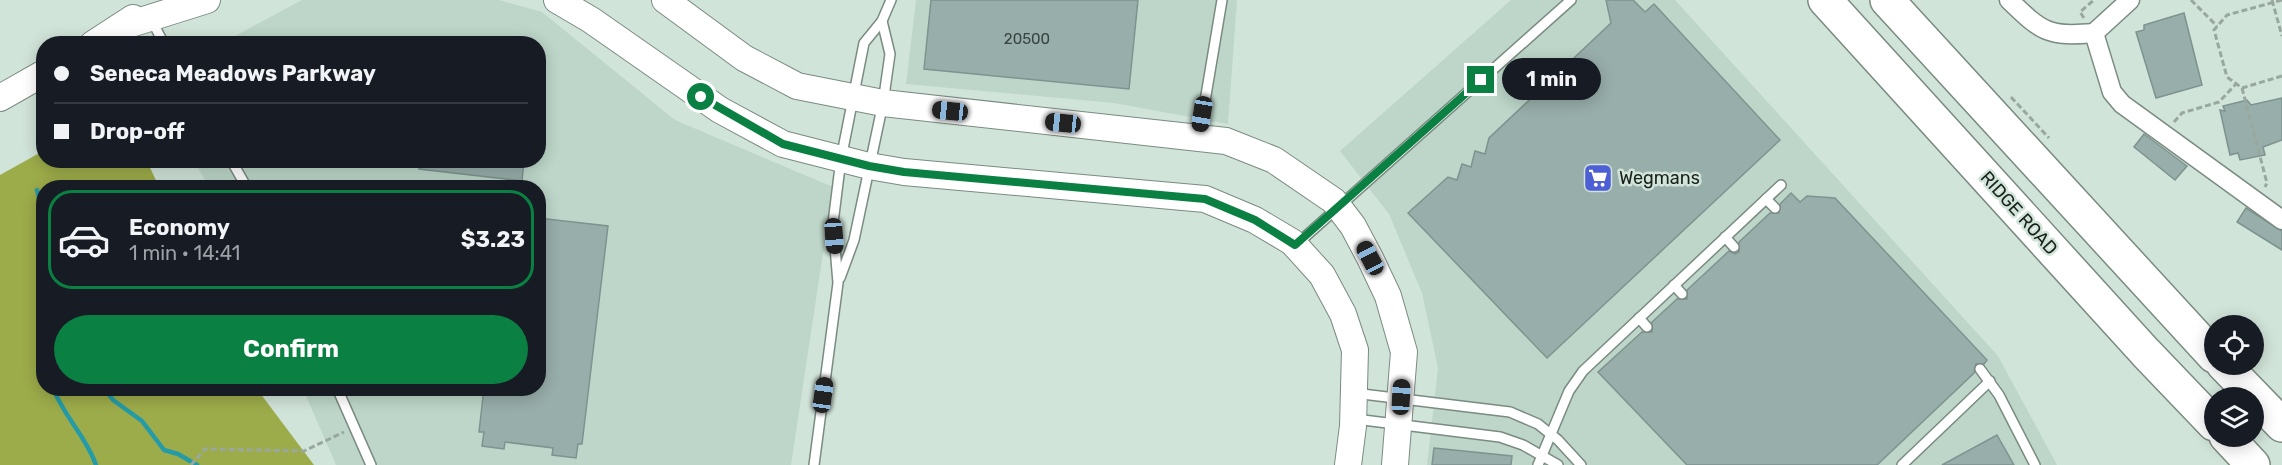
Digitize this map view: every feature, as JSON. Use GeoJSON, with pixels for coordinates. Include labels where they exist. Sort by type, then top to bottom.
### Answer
{"type":"FeatureCollection","features":[{"type":"Feature","properties":{"kind":"highway","name":"RIDGE ROAD"},"geometry":{"type":"LineString","coordinates":[[1825,0],[2204,413]]}},
{"type":"Feature","properties":{"kind":"highway"},"geometry":{"type":"LineString","coordinates":[[1887,0],[2204,345]]}},
{"type":"Feature","properties":{"kind":"highway"},"geometry":{"type":"LineString","coordinates":[[2234,375],[2282,425]]}},
{"type":"Feature","properties":{"kind":"highway"},"geometry":{"type":"LineString","coordinates":[[2236,447],[2253,465]]}},
{"type":"Feature","properties":{"kind":"street"},"geometry":{"type":"LineString","coordinates":[[106,36],[155,9],[207,0]]}},
{"type":"Feature","properties":{"kind":"street"},"geometry":{"type":"LineString","coordinates":[[557,0],[591,20],[720,110],[783,144],[869,166],[904,172],[1205,199],[1255,220],[1295,245],[1322,275],[1343,314],[1355,350],[1353,419],[1348,465]]}},
{"type":"Feature","properties":{"kind":"street"},"geometry":{"type":"LineString","coordinates":[[665,0],[744,58],[797,86],[852,99],[883,103],[1226,141],[1254,150],[1283,166],[1334,201],[1353,226],[1388,296],[1404,352],[1395,465]]}},
{"type":"Feature","properties":{"kind":"street"},"geometry":{"type":"LineString","coordinates":[[2009,0],[2045,31],[2063,36],[2094,33],[2130,0]]}},
{"type":"Feature","properties":{"kind":"street"},"geometry":{"type":"LineString","coordinates":[[2094,33],[2112,92],[2122,104],[2282,220]]}},
{"type":"Feature","properties":{"kind":"street"},"geometry":{"type":"LineString","coordinates":[[0,98],[36,78]]}},
{"type":"Feature","properties":{"kind":"lane"},"geometry":{"type":"LineString","coordinates":[[814,465],[838,283],[833,223],[841,159],[864,43],[882,21],[891,0]]}},
{"type":"Feature","properties":{"kind":"lane"},"geometry":{"type":"LineString","coordinates":[[1199,137],[1222,0]]}},
{"type":"Feature","properties":{"kind":"lane"},"geometry":{"type":"LineString","coordinates":[[1295,245],[1571,0]]}},
{"type":"Feature","properties":{"kind":"lane"},"geometry":{"type":"LineString","coordinates":[[155,9],[162,36]]}},
{"type":"Feature","properties":{"kind":"lane"},"geometry":{"type":"LineString","coordinates":[[838,283],[854,240],[883,103],[890,54],[882,21]]}},
{"type":"Feature","properties":{"kind":"lane"},"geometry":{"type":"LineString","coordinates":[[1538,465],[1569,390],[1583,371],[1781,185]]}},
{"type":"Feature","properties":{"kind":"lane"},"geometry":{"type":"LineString","coordinates":[[1766,199],[1775,208]]}},
{"type":"Feature","properties":{"kind":"lane"},"geometry":{"type":"LineString","coordinates":[[1725,237],[1734,247]]}},
{"type":"Feature","properties":{"kind":"lane"},"geometry":{"type":"LineString","coordinates":[[1674,285],[1682,294]]}},
{"type":"Feature","properties":{"kind":"lane"},"geometry":{"type":"LineString","coordinates":[[1639,318],[1647,327]]}},
{"type":"Feature","properties":{"kind":"lane"},"geometry":{"type":"LineString","coordinates":[[1609,346],[1618,354]]}},
{"type":"Feature","properties":{"kind":"lane"},"geometry":{"type":"LineString","coordinates":[[1980,369],[1990,381],[2035,465]]}},
{"type":"Feature","properties":{"kind":"lane"},"geometry":{"type":"LineString","coordinates":[[1902,465],[1990,381]]}},
{"type":"Feature","properties":{"kind":"lane"},"geometry":{"type":"LineString","coordinates":[[1354,393],[1400,412],[1512,440],[1558,465]]}},
{"type":"Feature","properties":{"kind":"lane"},"geometry":{"type":"LineString","coordinates":[[340,396],[371,465]]}},
{"type":"Feature","properties":{"kind":"lane"},"geometry":{"type":"LineString","coordinates":[[1353,419],[1400,412],[1510,412],[1538,424],[1581,465]]}},
{"type":"Feature","properties":{"kind":"path"},"geometry":{"type":"LineString","coordinates":[[2191,0],[2217,26]]}},
{"type":"Feature","properties":{"kind":"path"},"geometry":{"type":"LineString","coordinates":[[2255,200],[2267,183],[2242,88],[2227,77],[2214,30],[2227,15],[2282,0]]}},
{"type":"Feature","properties":{"kind":"path"},"geometry":{"type":"LineString","coordinates":[[2272,1],[2282,36]]}},
{"type":"Feature","properties":{"kind":"path"},"geometry":{"type":"LineString","coordinates":[[2242,88],[2282,76]]}},
{"type":"Feature","properties":{"kind":"path"},"geometry":{"type":"LineString","coordinates":[[2164,134],[2182,112],[2219,102],[2236,84]]}},
{"type":"Feature","properties":{"kind":"path"},"geometry":{"type":"LineString","coordinates":[[191,465],[205,449],[304,451],[354,427]]}},
{"type":"Feature","properties":{"kind":"shaded area"},"geometry":{"type":"Polygon","coordinates":[[[302,0],[499,0],[542,12],[675,120],[833,187],[791,465],[336,465],[306,396],[546,396],[546,180],[205,180],[198,168],[546,168],[546,36],[235,36],[302,0]]]}},
{"type":"Feature","properties":{"kind":"shaded area"},"geometry":{"type":"Polygon","coordinates":[[[916,0],[1237,0],[1228,124],[1114,103],[906,84],[916,0]]]}},
{"type":"Feature","properties":{"kind":"shaded area"},"geometry":{"type":"Polygon","coordinates":[[[1511,0],[1675,0],[1998,356],[2057,465],[1427,465],[1438,368],[1422,293],[1389,214],[1340,151],[1511,0]]]}},
{"type":"Feature","properties":{"kind":"green space"},"geometry":{"type":"Polygon","coordinates":[[[36,155],[36,168],[150,168],[156,180],[36,180],[36,396],[262,396],[314,465],[0,465],[0,175],[36,155]]]}},
{"type":"Feature","properties":{"kind":"building"},"geometry":{"type":"Polygon","coordinates":[[[931,0],[1138,0],[1129,89],[924,69],[931,0]]]}},
{"type":"Feature","properties":{"kind":"building","name":"Wegmans"},"geometry":{"type":"Polygon","coordinates":[[[1606,0],[1633,0],[1645,12],[1654,4],[1780,140],[1547,358],[1408,213],[1448,177],[1457,180],[1462,164],[1471,167],[1475,151],[1485,154],[1489,138],[1611,23],[1606,0]]]}},
{"type":"Feature","properties":{"kind":"building"},"geometry":{"type":"Polygon","coordinates":[[[2184,13],[2202,85],[2156,98],[2136,32],[2144,30],[2144,25],[2184,13]]]}},
{"type":"Feature","properties":{"kind":"building"},"geometry":{"type":"Polygon","coordinates":[[[2282,98],[2282,140],[2263,147],[2265,155],[2240,160],[2238,153],[2230,155],[2220,110],[2225,111],[2223,106],[2247,100],[2251,105],[2282,98]]]}},
{"type":"Feature","properties":{"kind":"building"},"geometry":{"type":"Polygon","coordinates":[[[2144,134],[2187,166],[2175,180],[2134,147],[2144,134]]]}},
{"type":"Feature","properties":{"kind":"building"},"geometry":{"type":"Polygon","coordinates":[[[419,168],[523,168],[522,180],[419,168]]]}},
{"type":"Feature","properties":{"kind":"building"},"geometry":{"type":"Polygon","coordinates":[[[1791,193],[1800,202],[1807,196],[1835,198],[1987,360],[1984,364],[1976,364],[1974,373],[1877,465],[1687,465],[1598,372],[1642,332],[1652,332],[1652,322],[1677,299],[1687,299],[1687,290],[1729,251],[1735,254],[1739,252],[1739,242],[1770,213],[1779,213],[1780,204],[1791,193]]]}},
{"type":"Feature","properties":{"kind":"building"},"geometry":{"type":"Polygon","coordinates":[[[2246,208],[2282,231],[2282,250],[2237,222],[2246,208]]]}},
{"type":"Feature","properties":{"kind":"building"},"geometry":{"type":"Polygon","coordinates":[[[546,219],[608,226],[582,444],[578,444],[576,458],[552,455],[553,448],[505,442],[504,449],[482,446],[484,432],[479,432],[483,396],[546,396],[546,219]]]}},
{"type":"Feature","properties":{"kind":"building"},"geometry":{"type":"Polygon","coordinates":[[[1997,435],[2014,465],[1942,465],[1997,435]]]}},
{"type":"Feature","properties":{"kind":"building"},"geometry":{"type":"Polygon","coordinates":[[[1434,448],[1512,456],[1511,465],[1432,465],[1434,448]]]}},
{"type":"Feature","properties":{"kind":"waterway"},"geometry":{"type":"LineString","coordinates":[[57,396],[87,445],[96,465]]}},
{"type":"Feature","properties":{"kind":"waterway"},"geometry":{"type":"LineString","coordinates":[[110,396],[142,421],[164,450],[178,454],[197,465]]}},
{"type":"Feature","properties":{"kind":"place","name":"Wegmans"},"geometry":{"type":"Point","coordinates":[1598,178]}},
{"type":"Feature","properties":{"kind":"route"},"geometry":{"type":"LineString","coordinates":[[701,97],[720,110],[783,144],[869,166],[904,172],[1205,199],[1255,220],[1295,245],[1481,80]]}}]}
